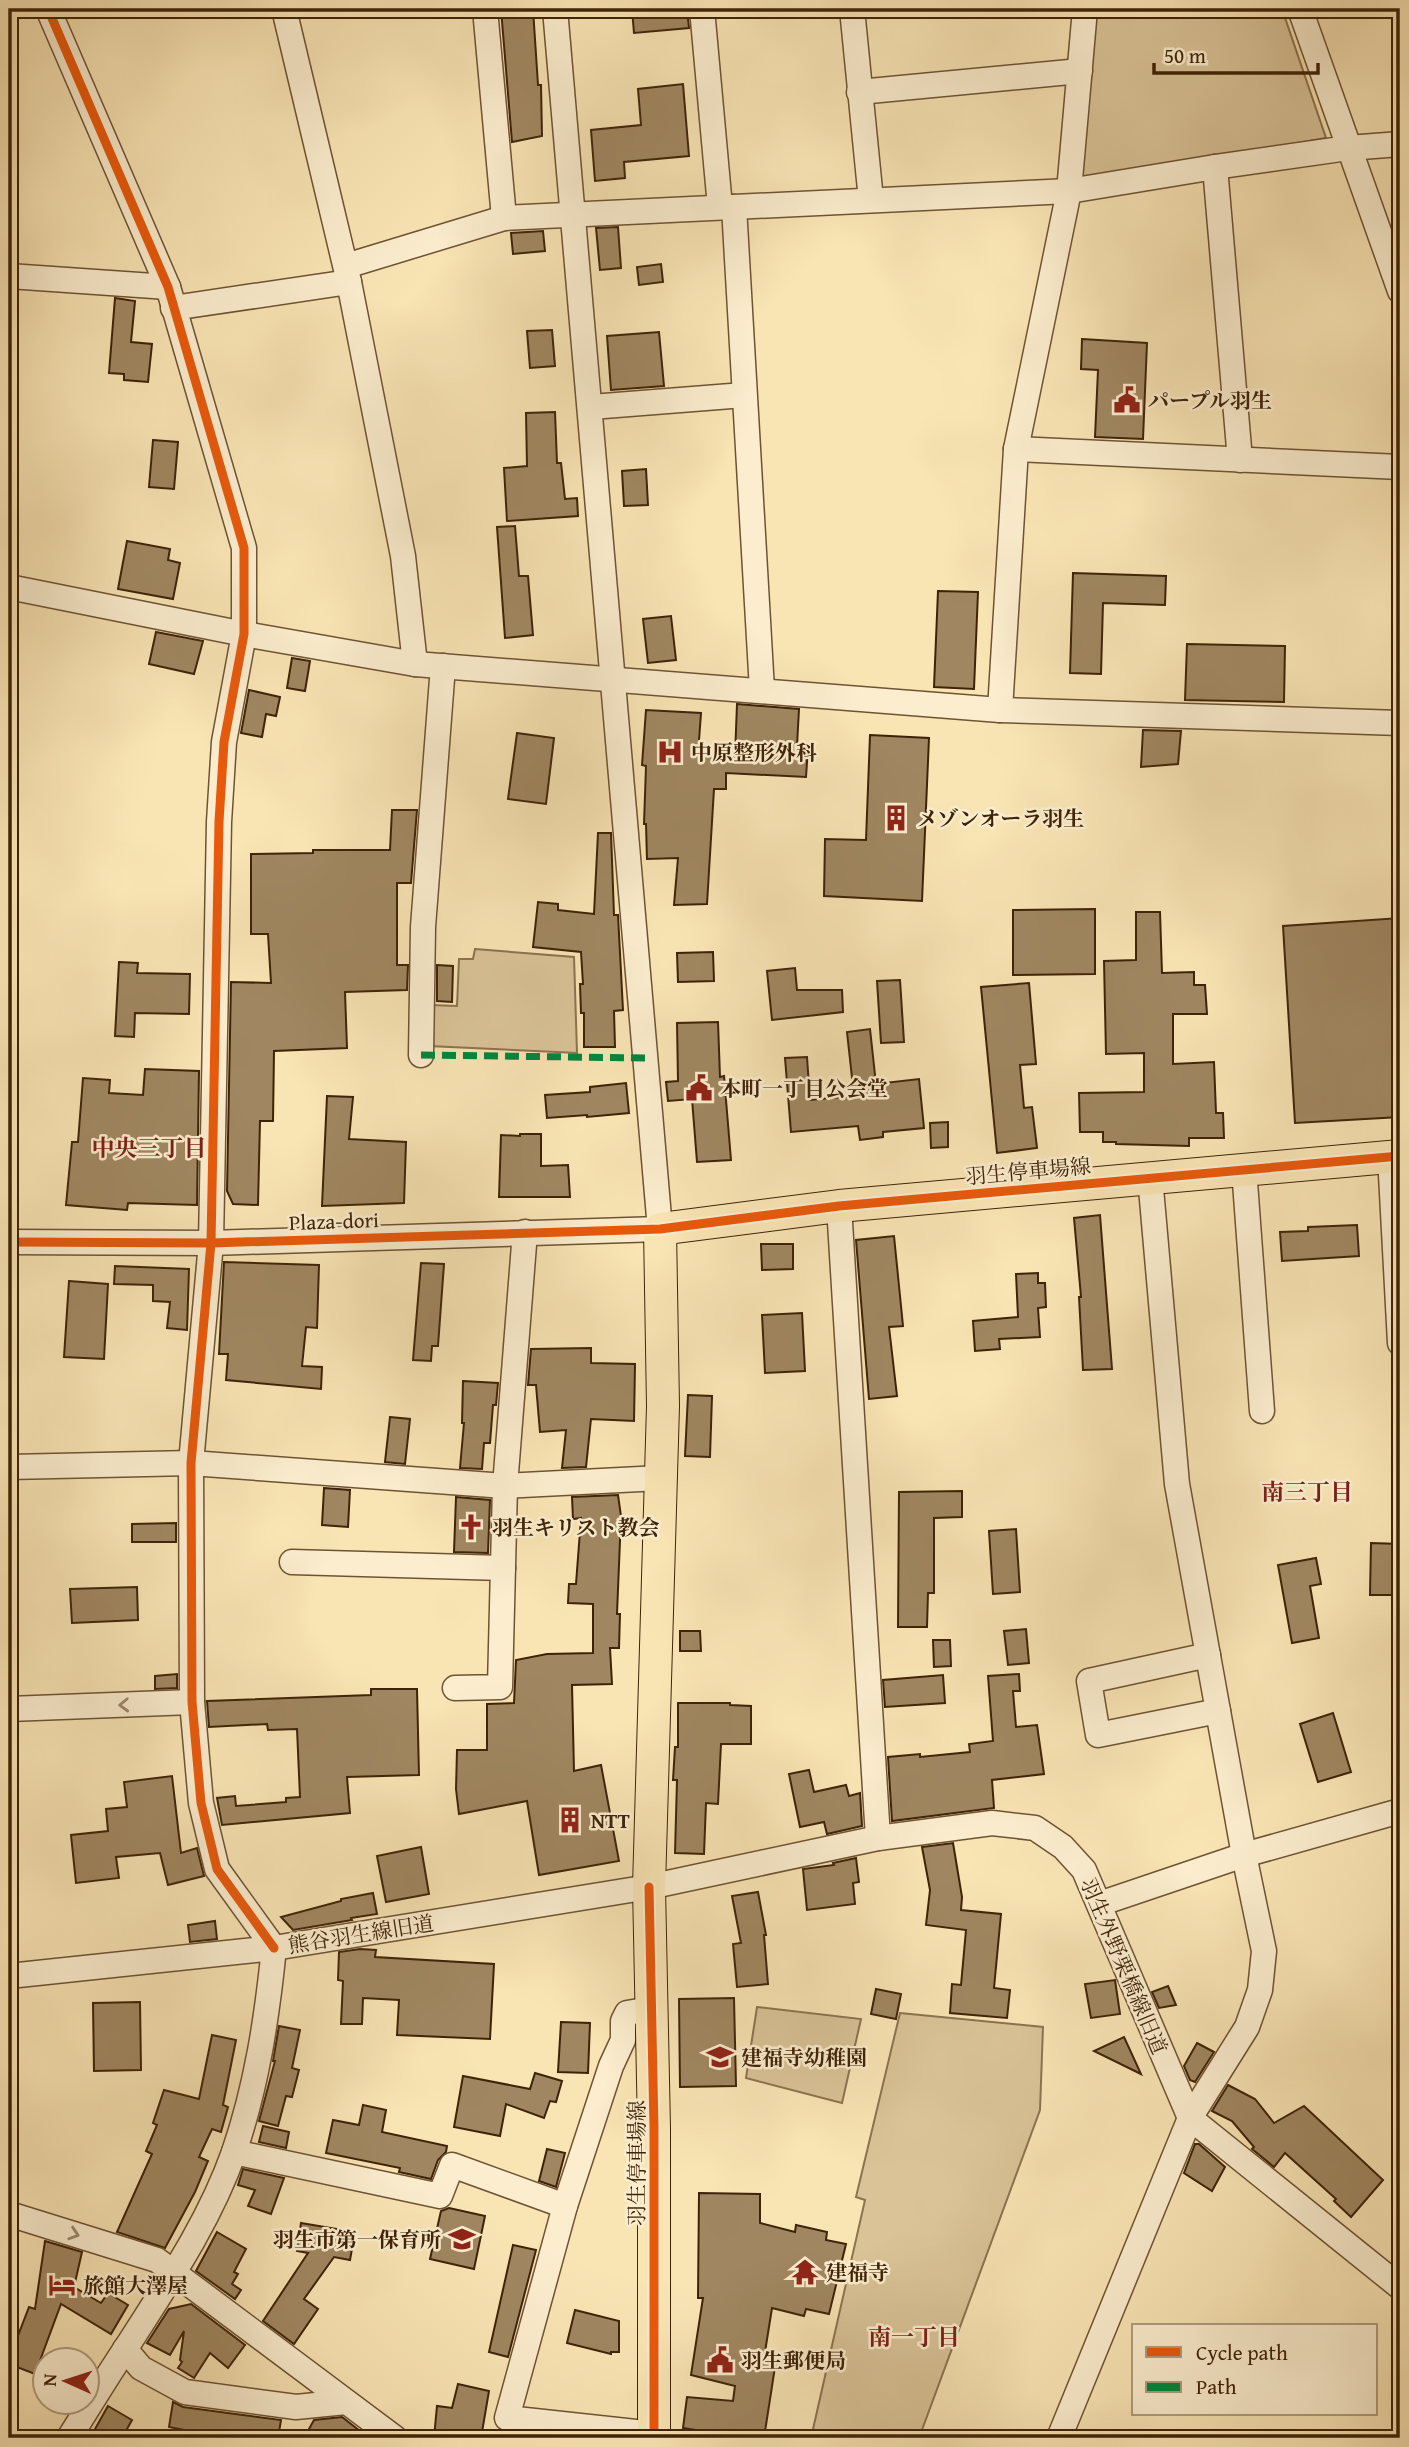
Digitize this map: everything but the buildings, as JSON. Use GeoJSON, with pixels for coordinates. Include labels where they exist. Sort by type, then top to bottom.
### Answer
{"type":"FeatureCollection","features":[{"type":"Feature","properties":{"kind":"main road","name":"羽生停車場線"},"geometry":{"type":"LineString","coordinates":[[654,2436],[649,1888],[663,1406],[660,1229],[839,1206],[1395,1156]]}},
{"type":"Feature","properties":{"kind":"street"},"geometry":{"type":"LineString","coordinates":[[9,1976],[274,1948],[217,1869],[201,1802],[192,1702],[191,1462],[211,1243],[219,822],[224,741],[244,635],[244,548],[171,298],[48,9]]}},
{"type":"Feature","properties":{"kind":"street"},"geometry":{"type":"LineString","coordinates":[[284,9],[347,274],[403,556],[415,664]]}},
{"type":"Feature","properties":{"kind":"street"},"geometry":{"type":"LineString","coordinates":[[485,9],[504,218]]}},
{"type":"Feature","properties":{"kind":"street"},"geometry":{"type":"LineString","coordinates":[[555,9],[660,1229]]}},
{"type":"Feature","properties":{"kind":"street"},"geometry":{"type":"LineString","coordinates":[[702,9],[727,207],[744,395],[762,690]]}},
{"type":"Feature","properties":{"kind":"street"},"geometry":{"type":"LineString","coordinates":[[852,9],[871,201]]}},
{"type":"Feature","properties":{"kind":"street"},"geometry":{"type":"LineString","coordinates":[[1000,710],[1016,449],[1069,191],[1085,9]]}},
{"type":"Feature","properties":{"kind":"street"},"geometry":{"type":"LineString","coordinates":[[1300,9],[1400,291]]}},
{"type":"Feature","properties":{"kind":"street"},"geometry":{"type":"LineString","coordinates":[[859,92],[1080,71]]}},
{"type":"Feature","properties":{"kind":"street"},"geometry":{"type":"LineString","coordinates":[[9,276],[171,298],[347,274],[504,218],[1069,191],[1348,148],[1400,144]]}},
{"type":"Feature","properties":{"kind":"street"},"geometry":{"type":"LineString","coordinates":[[1215,167],[1240,460]]}},
{"type":"Feature","properties":{"kind":"street"},"geometry":{"type":"LineString","coordinates":[[591,407],[744,395]]}},
{"type":"Feature","properties":{"kind":"street"},"geometry":{"type":"LineString","coordinates":[[1016,449],[1400,467]]}},
{"type":"Feature","properties":{"kind":"street"},"geometry":{"type":"LineString","coordinates":[[9,587],[244,635],[415,664],[1000,710],[1400,723]]}},
{"type":"Feature","properties":{"kind":"street"},"geometry":{"type":"LineString","coordinates":[[421,1055],[423,927],[443,666]]}},
{"type":"Feature","properties":{"kind":"street"},"geometry":{"type":"LineString","coordinates":[[1395,1156],[1400,1343]]}},
{"type":"Feature","properties":{"kind":"street"},"geometry":{"type":"LineString","coordinates":[[1244,1169],[1262,1411]]}},
{"type":"Feature","properties":{"kind":"street"},"geometry":{"type":"LineString","coordinates":[[1059,2438],[1190,2118],[1247,2026],[1260,1990],[1264,1951],[1177,1485],[1150,1177]]}},
{"type":"Feature","properties":{"kind":"street"},"geometry":{"type":"LineString","coordinates":[[839,1206],[878,1838]]}},
{"type":"Feature","properties":{"kind":"street","name":"Plaza-dori"},"geometry":{"type":"LineString","coordinates":[[9,1242],[211,1243],[660,1229]]}},
{"type":"Feature","properties":{"kind":"street"},"geometry":{"type":"LineString","coordinates":[[455,1688],[499,1687],[505,1486],[525,1233]]}},
{"type":"Feature","properties":{"kind":"street"},"geometry":{"type":"LineString","coordinates":[[9,1467],[191,1462],[505,1486],[660,1478]]}},
{"type":"Feature","properties":{"kind":"street"},"geometry":{"type":"LineString","coordinates":[[292,1562],[503,1569]]}},
{"type":"Feature","properties":{"kind":"street"},"geometry":{"type":"LineString","coordinates":[[1208,1655],[1089,1681],[1098,1735],[1218,1711]]}},
{"type":"Feature","properties":{"kind":"street"},"geometry":{"type":"LineString","coordinates":[[9,1709],[192,1702]]}},
{"type":"Feature","properties":{"kind":"street"},"geometry":{"type":"LineString","coordinates":[[1100,1904],[1244,1855],[1400,1811]]}},
{"type":"Feature","properties":{"kind":"street","name":"羽生外野栗橋線旧道"},"geometry":{"type":"LineString","coordinates":[[649,1888],[878,1838],[992,1823],[1035,1828],[1063,1847],[1084,1870],[1190,2118],[1400,2287]]}},
{"type":"Feature","properties":{"kind":"street","name":"熊谷羽生線旧道"},"geometry":{"type":"LineString","coordinates":[[69,2438],[174,2274],[206,2214],[234,2152],[266,2026],[274,1948],[649,1888]]}},
{"type":"Feature","properties":{"kind":"street"},"geometry":{"type":"LineString","coordinates":[[651,2009],[627,2013],[624,2017],[623,2040],[611,2066],[565,2206],[507,2418],[654,2436]]}},
{"type":"Feature","properties":{"kind":"street"},"geometry":{"type":"LineString","coordinates":[[234,2152],[440,2196],[452,2165],[565,2206]]}},
{"type":"Feature","properties":{"kind":"street"},"geometry":{"type":"LineString","coordinates":[[9,2214],[157,2260],[395,2438]]}},
{"type":"Feature","properties":{"kind":"street"},"geometry":{"type":"LineString","coordinates":[[125,2349],[141,2368],[186,2392],[296,2407],[346,2402]]}},
{"type":"Feature","properties":{"kind":"shaded area"},"geometry":{"type":"Polygon","coordinates":[[[1096,9],[1282,9],[1326,138],[1080,180],[1096,9]]]}},
{"type":"Feature","properties":{"kind":"shaded area"},"geometry":{"type":"Polygon","coordinates":[[[475,949],[574,957],[577,1053],[429,1046],[431,1005],[457,1006],[459,959],[473,959],[475,949]]]}},
{"type":"Feature","properties":{"kind":"shaded area"},"geometry":{"type":"Polygon","coordinates":[[[757,2007],[861,2019],[842,2103],[746,2078],[757,2007]]]}},
{"type":"Feature","properties":{"kind":"shaded area"},"geometry":{"type":"Polygon","coordinates":[[[900,2013],[1043,2027],[1040,2110],[919,2438],[811,2438],[865,2200],[856,2197],[900,2013]]]}},
{"type":"Feature","properties":{"kind":"marked path"},"geometry":{"type":"LineString","coordinates":[[421,1055],[646,1058]]}},
{"type":"Feature","properties":{"kind":"cycle path"},"geometry":{"type":"LineString","coordinates":[[48,9],[168,287],[244,548],[244,634],[224,742],[219,822],[211,1243],[191,1463],[192,1702],[201,1803],[217,1869],[274,1948]]}},
{"type":"Feature","properties":{"kind":"cycle path"},"geometry":{"type":"LineString","coordinates":[[9,1242],[211,1243],[660,1229],[839,1206],[1400,1156]]}},
{"type":"Feature","properties":{"kind":"cycle path"},"geometry":{"type":"LineString","coordinates":[[649,1887],[654,2128],[654,2438]]}},
{"type":"Feature","properties":{"kind":"place","name":"パープル羽生"},"geometry":{"type":"Point","coordinates":[1127,400]}},
{"type":"Feature","properties":{"kind":"place","name":"中原整形外科"},"geometry":{"type":"Point","coordinates":[670,752]}},
{"type":"Feature","properties":{"kind":"place","name":"メゾンオーラ羽生"},"geometry":{"type":"Point","coordinates":[896,818]}},
{"type":"Feature","properties":{"kind":"place","name":"本町一丁目公会堂"},"geometry":{"type":"Point","coordinates":[699,1088]}},
{"type":"Feature","properties":{"kind":"place","name":"羽生キリスト教会"},"geometry":{"type":"Point","coordinates":[471,1527]}},
{"type":"Feature","properties":{"kind":"place","name":"NTT"},"geometry":{"type":"Point","coordinates":[570,1820]}},
{"type":"Feature","properties":{"kind":"place","name":"建福寺幼稚園"},"geometry":{"type":"Point","coordinates":[720,2057]}},
{"type":"Feature","properties":{"kind":"place","name":"羽生市第一保育所"},"geometry":{"type":"Point","coordinates":[462,2239]}},
{"type":"Feature","properties":{"kind":"place","name":"建福寺"},"geometry":{"type":"Point","coordinates":[805,2272]}},
{"type":"Feature","properties":{"kind":"place","name":"旅館大澤屋"},"geometry":{"type":"Point","coordinates":[62,2285]}},
{"type":"Feature","properties":{"kind":"place","name":"羽生郵便局"},"geometry":{"type":"Point","coordinates":[720,2360]}},
{"type":"Feature","properties":{"kind":"district","name":"中央三丁目"},"geometry":{"type":"Point","coordinates":[149,1147]}},
{"type":"Feature","properties":{"kind":"district","name":"南三丁目"},"geometry":{"type":"Point","coordinates":[1307,1491]}},
{"type":"Feature","properties":{"kind":"district","name":"南一丁目"},"geometry":{"type":"Point","coordinates":[914,2336]}}]}
